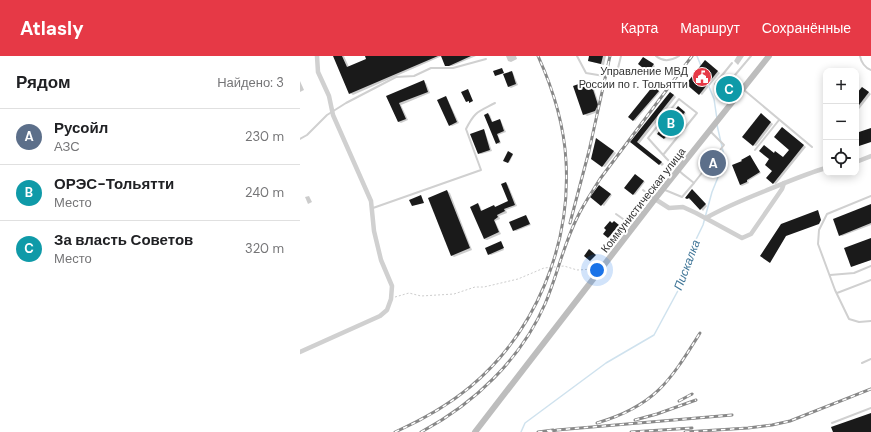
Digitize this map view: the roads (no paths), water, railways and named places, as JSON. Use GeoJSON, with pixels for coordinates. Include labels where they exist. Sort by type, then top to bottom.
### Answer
{"type":"FeatureCollection","features":[{"type":"Feature","properties":{"kind":"main road","name":"Коммунистическая улица"},"geometry":{"type":"LineString","coordinates":[[475,432],[655,199],[769,56]]}},
{"type":"Feature","properties":{"kind":"street"},"geometry":{"type":"LineString","coordinates":[[300,352],[380,316],[387,310],[391,299],[392,286],[381,260],[374,231],[371,201],[333,112],[329,96],[318,72],[317,56]]}},
{"type":"Feature","properties":{"kind":"street"},"geometry":{"type":"LineString","coordinates":[[859,161],[871,156]]}},
{"type":"Feature","properties":{"kind":"street"},"geometry":{"type":"LineString","coordinates":[[706,218],[723,208],[823,169]]}},
{"type":"Feature","properties":{"kind":"street"},"geometry":{"type":"LineString","coordinates":[[655,199],[669,208],[683,207],[742,238],[751,234],[782,189],[784,183]]}},
{"type":"Feature","properties":{"kind":"lane"},"geometry":{"type":"LineString","coordinates":[[577,56],[586,73],[604,76],[617,72],[621,56]]}},
{"type":"Feature","properties":{"kind":"lane"},"geometry":{"type":"LineString","coordinates":[[656,56],[668,61],[679,56]]}},
{"type":"Feature","properties":{"kind":"lane"},"geometry":{"type":"LineString","coordinates":[[751,56],[734,75],[734,78],[779,120],[812,147]]}},
{"type":"Feature","properties":{"kind":"lane"},"geometry":{"type":"LineString","coordinates":[[860,56],[867,68],[871,70]]}},
{"type":"Feature","properties":{"kind":"lane"},"geometry":{"type":"LineString","coordinates":[[300,139],[307,135],[327,115],[346,103],[396,77],[414,76],[431,68],[454,68],[486,59]]}},
{"type":"Feature","properties":{"kind":"lane"},"geometry":{"type":"LineString","coordinates":[[732,63],[715,84],[735,99]]}},
{"type":"Feature","properties":{"kind":"lane"},"geometry":{"type":"LineString","coordinates":[[663,155],[697,113],[679,99],[648,138],[663,155],[678,171],[694,183]]}},
{"type":"Feature","properties":{"kind":"lane"},"geometry":{"type":"LineString","coordinates":[[371,208],[481,170],[466,129],[475,113],[495,103]]}},
{"type":"Feature","properties":{"kind":"lane"},"geometry":{"type":"LineString","coordinates":[[755,150],[779,120]]}},
{"type":"Feature","properties":{"kind":"lane"},"geometry":{"type":"LineString","coordinates":[[664,189],[682,197],[694,183],[724,145],[710,131]]}},
{"type":"Feature","properties":{"kind":"lane"},"geometry":{"type":"LineString","coordinates":[[643,190],[655,199]]}},
{"type":"Feature","properties":{"kind":"lane"},"geometry":{"type":"LineString","coordinates":[[871,196],[827,214],[819,230],[818,244],[849,319],[860,322],[871,321]]}},
{"type":"Feature","properties":{"kind":"lane"},"geometry":{"type":"LineString","coordinates":[[616,214],[634,227]]}},
{"type":"Feature","properties":{"kind":"lane"},"geometry":{"type":"LineString","coordinates":[[830,275],[854,273],[871,266]]}},
{"type":"Feature","properties":{"kind":"lane"},"geometry":{"type":"LineString","coordinates":[[837,293],[871,280]]}},
{"type":"Feature","properties":{"kind":"lane"},"geometry":{"type":"LineString","coordinates":[[862,363],[871,359]]}},
{"type":"Feature","properties":{"kind":"lane"},"geometry":{"type":"LineString","coordinates":[[832,423],[871,408]]}},
{"type":"Feature","properties":{"kind":"waterway","name":"Пискалка"},"geometry":{"type":"LineString","coordinates":[[697,56],[701,66]]}},
{"type":"Feature","properties":{"kind":"waterway","name":"Пискалка"},"geometry":{"type":"LineString","coordinates":[[707,82],[714,99],[717,119]]}},
{"type":"Feature","properties":{"kind":"waterway","name":"Пискалка"},"geometry":{"type":"LineString","coordinates":[[521,432],[525,423],[606,363],[654,335],[681,285],[689,254],[703,225],[712,192],[725,160],[717,125]]}},
{"type":"Feature","properties":{"kind":"railway"},"geometry":{"type":"LineString","coordinates":[[395,432],[415,423],[452,400],[470,387],[493,365],[514,340],[531,313],[545,285],[555,255],[562,224],[566,193],[566,161],[563,134],[557,107],[538,56]]}},
{"type":"Feature","properties":{"kind":"railway"},"geometry":{"type":"LineString","coordinates":[[570,223],[589,151],[610,56]]}},
{"type":"Feature","properties":{"kind":"railway"},"geometry":{"type":"LineString","coordinates":[[421,432],[441,421],[477,394],[494,378],[523,343],[545,304],[568,239],[585,203],[600,179],[692,56]]}},
{"type":"Feature","properties":{"kind":"railway"},"geometry":{"type":"LineString","coordinates":[[597,423],[633,409],[659,390],[670,378],[700,333]]}},
{"type":"Feature","properties":{"kind":"railway"},"geometry":{"type":"LineString","coordinates":[[685,432],[748,428],[790,421],[871,389]]}},
{"type":"Feature","properties":{"kind":"railway"},"geometry":{"type":"LineString","coordinates":[[679,401],[692,394]]}},
{"type":"Feature","properties":{"kind":"railway"},"geometry":{"type":"LineString","coordinates":[[635,420],[696,400]]}},
{"type":"Feature","properties":{"kind":"railway"},"geometry":{"type":"LineString","coordinates":[[548,432],[732,415]]}},
{"type":"Feature","properties":{"kind":"railway"},"geometry":{"type":"LineString","coordinates":[[631,432],[692,428]]}},
{"type":"Feature","properties":{"kind":"railway"},"geometry":{"type":"LineString","coordinates":[[538,432],[553,430]]}},
{"type":"Feature","properties":{"kind":"place","name":"Управление МВД России по г. Тольятти"},"geometry":{"type":"Point","coordinates":[702,77]}},
{"type":"Feature","properties":{"kind":"place","name":"За власть Советов"},"geometry":{"type":"Point","coordinates":[729,89]}},
{"type":"Feature","properties":{"kind":"place","name":"ОРЭС-Тольятти"},"geometry":{"type":"Point","coordinates":[671,123]}},
{"type":"Feature","properties":{"kind":"place","name":"Русойл"},"geometry":{"type":"Point","coordinates":[713,163]}}]}
